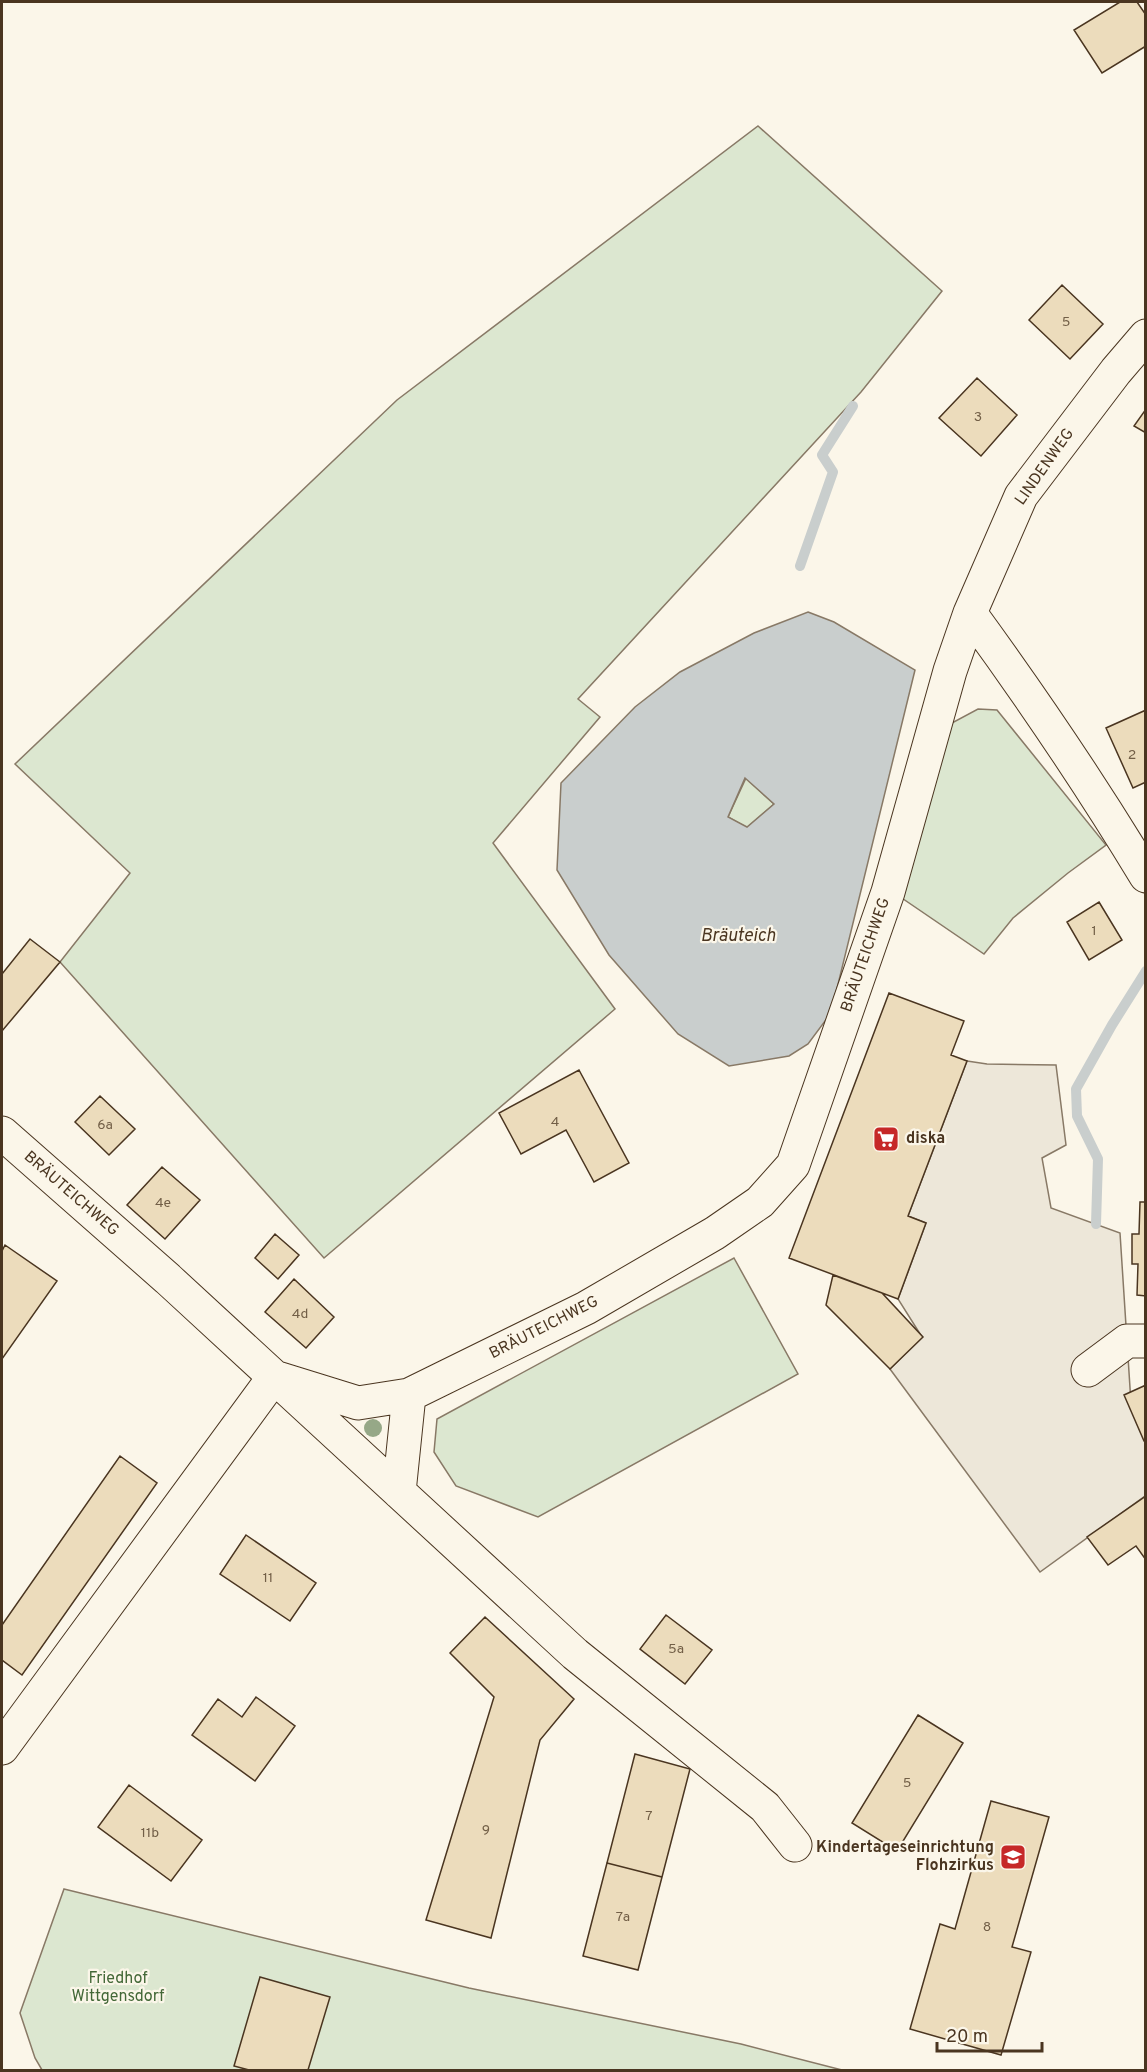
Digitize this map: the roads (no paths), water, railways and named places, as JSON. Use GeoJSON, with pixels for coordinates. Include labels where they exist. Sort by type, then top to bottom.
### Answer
{"type":"FeatureCollection","features":[{"type":"Feature","properties":{"kind":"street","name":"LINDENWEG"},"geometry":{"type":"LineString","coordinates":[[970,613],[1021,496],[1116,370],[1146,336]]}},
{"type":"Feature","properties":{"kind":"street"},"geometry":{"type":"LineString","coordinates":[[970,613],[1037,706],[1146,876]]}},
{"type":"Feature","properties":{"kind":"street","name":"BRÄUTEICHWEG"},"geometry":{"type":"LineString","coordinates":[[274,1377],[358,1403],[409,1395],[586,1308],[715,1233],[760,1202],[793,1165],[888,892],[950,671],[970,613]]}},
{"type":"Feature","properties":{"kind":"street","name":"BRÄUTEICHWEG"},"geometry":{"type":"LineString","coordinates":[[2,1134],[168,1279],[575,1654],[765,1807],[795,1845]]}},
{"type":"Feature","properties":{"kind":"street"},"geometry":{"type":"LineString","coordinates":[[1088,1370],[1127,1341],[1146,1341]]}},
{"type":"Feature","properties":{"kind":"street"},"geometry":{"type":"LineString","coordinates":[[2,1748],[274,1377]]}},
{"type":"Feature","properties":{"kind":"street"},"geometry":{"type":"LineString","coordinates":[[399,1492],[409,1395]]}},
{"type":"Feature","properties":{"kind":"water","name":"Bräuteich"},"geometry":{"type":"Polygon","coordinates":[[[808,612],[834,622],[915,670],[831,1013],[808,1044],[789,1056],[729,1066],[678,1034],[609,955],[557,870],[561,783],[635,707],[680,672],[754,633],[808,612]],[[745,778],[728,817],[747,827],[774,804],[745,778]]]}},
{"type":"Feature","properties":{"kind":"waterway"},"geometry":{"type":"LineString","coordinates":[[800,566],[833,472],[822,455],[853,406]]}},
{"type":"Feature","properties":{"kind":"waterway"},"geometry":{"type":"LineString","coordinates":[[1096,1224],[1098,1159],[1077,1116],[1076,1089],[1146,971]]}},
{"type":"Feature","properties":{"kind":"place","name":"diska"},"geometry":{"type":"Point","coordinates":[886,1139]}},
{"type":"Feature","properties":{"kind":"place","name":"Kindertageseinrichtung Flohzirkus"},"geometry":{"type":"Point","coordinates":[1013,1857]}},
{"type":"Feature","properties":{"kind":"park label","name":"Friedhof Wittgensdorf"},"geometry":{"type":"Point","coordinates":[118,1988]}}]}
